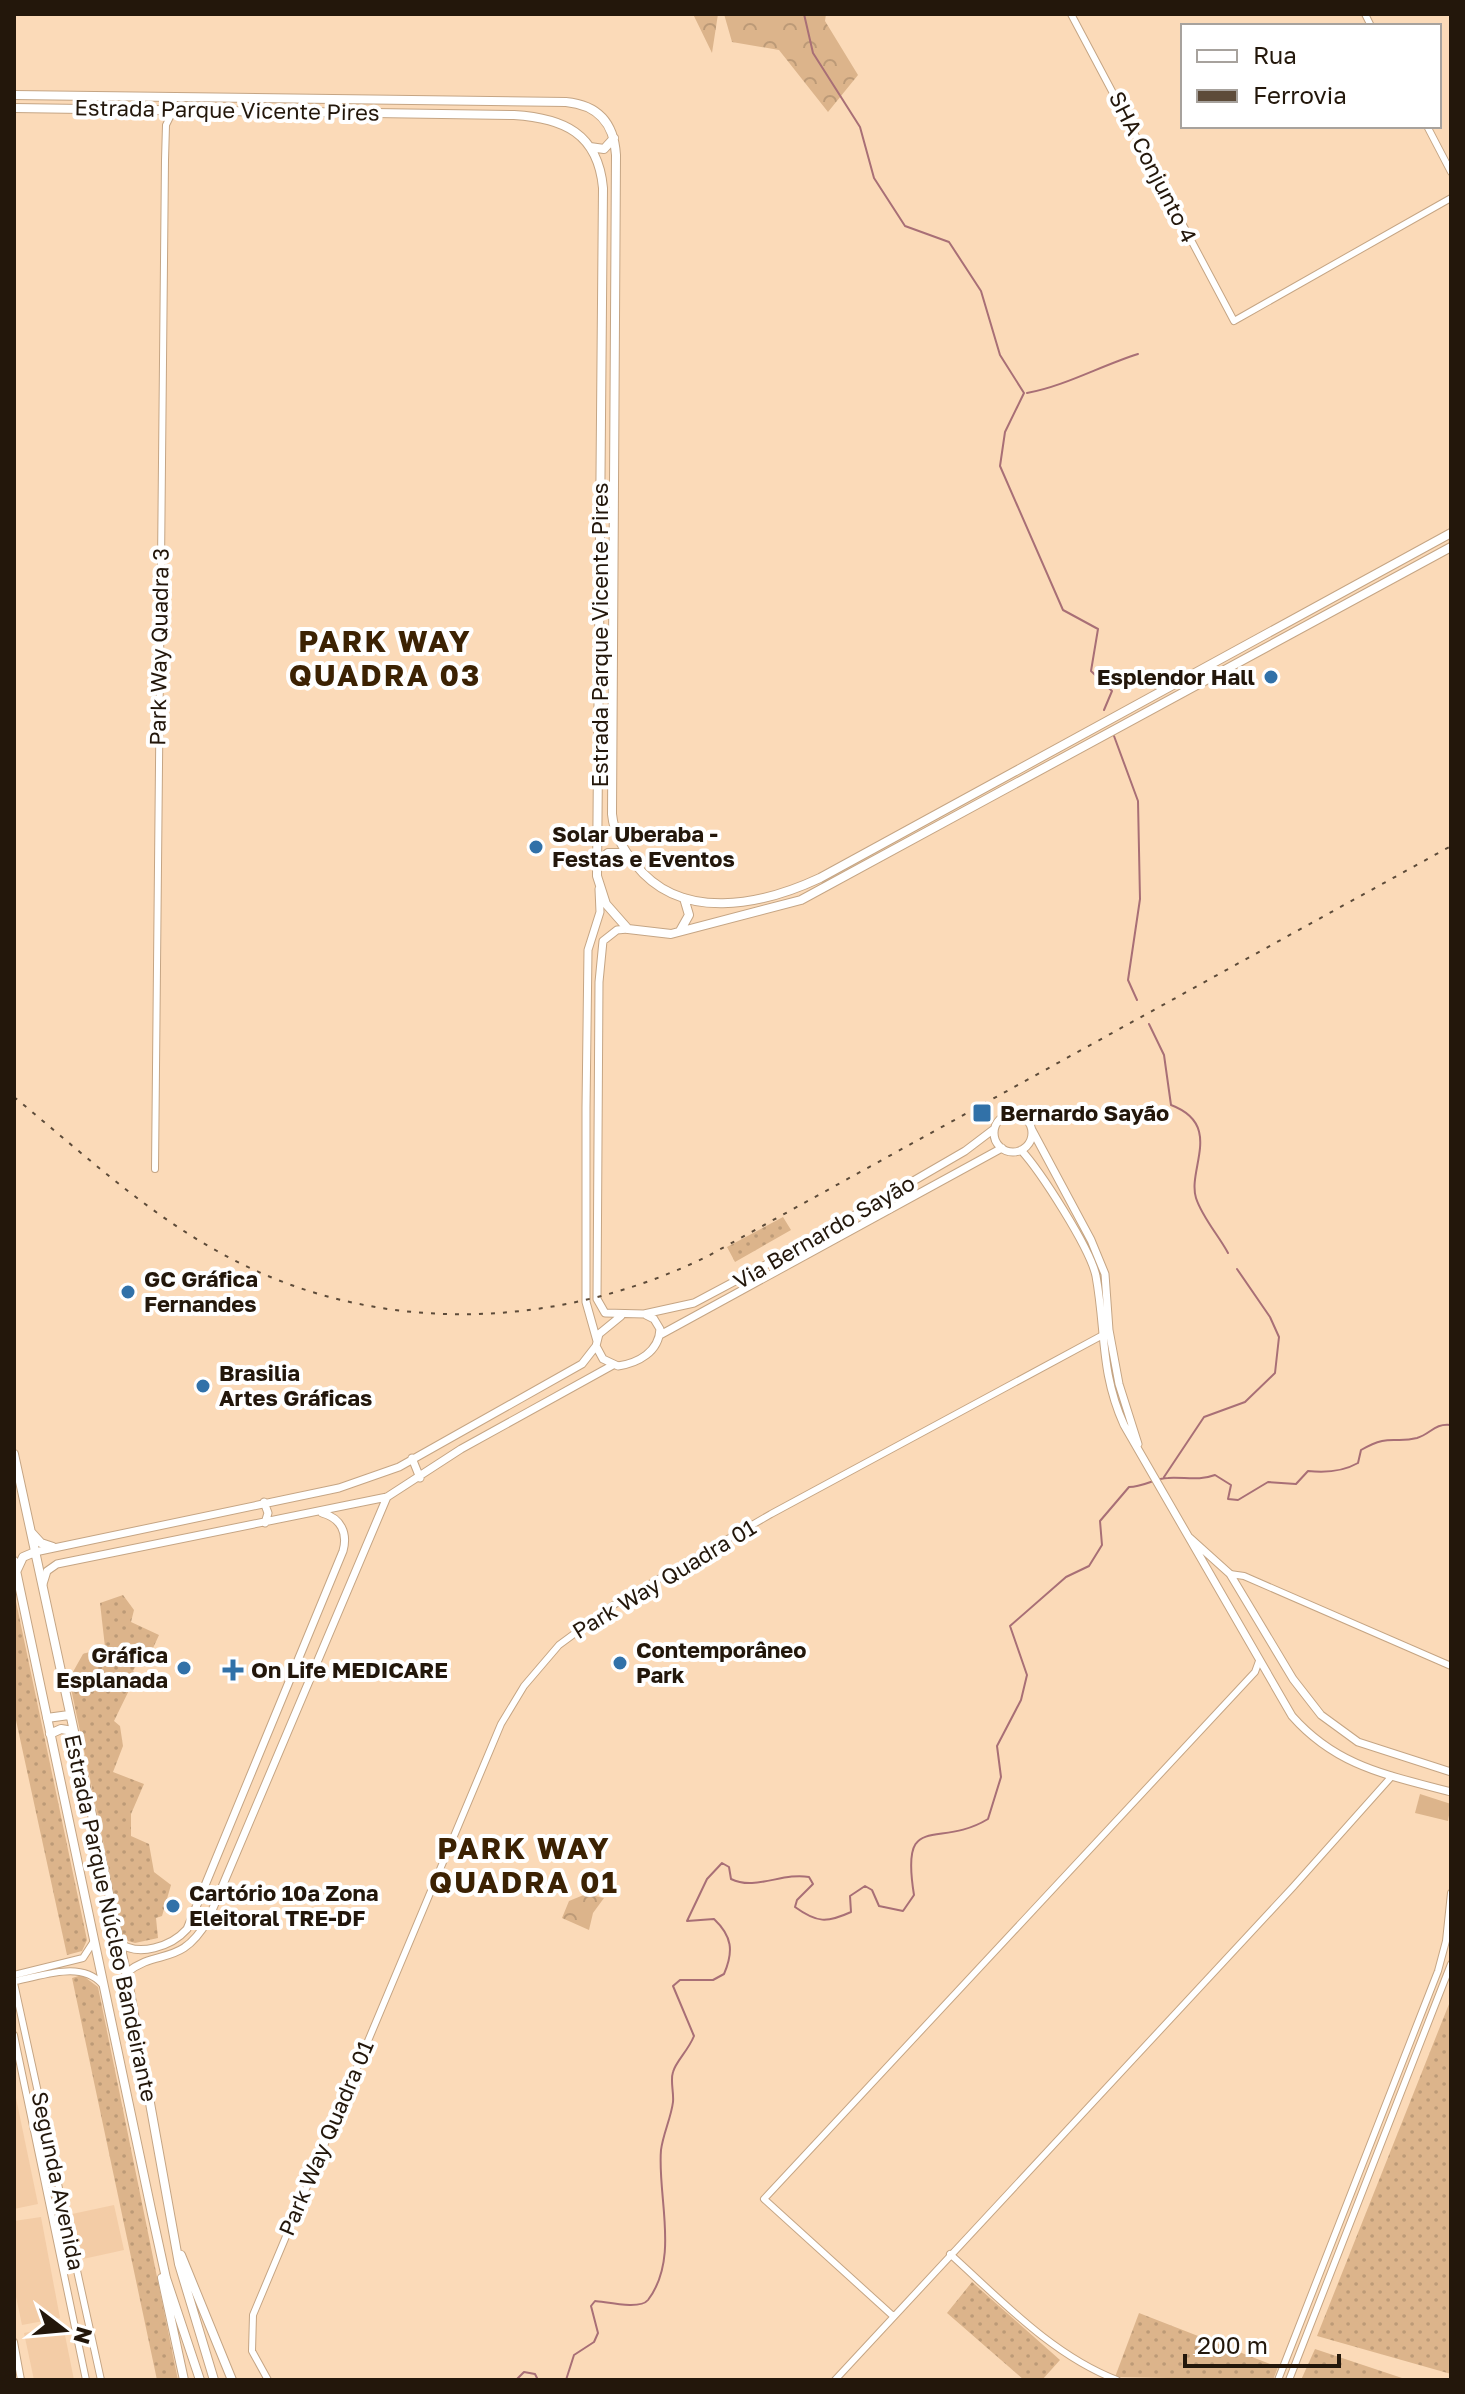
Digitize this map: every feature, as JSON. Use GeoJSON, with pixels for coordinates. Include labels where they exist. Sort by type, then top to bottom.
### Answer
{"type":"FeatureCollection","features":[{"type":"Feature","properties":{"kind":"main road","name":"Estrada Parque Vicente Pires"},"geometry":{"type":"LineString","coordinates":[[14,95],[566,102],[591,107],[605,120],[614,138],[612,820],[626,853],[650,880],[684,898],[718,904],[740,903],[795,889],[1023,768],[1451,533]]}},
{"type":"Feature","properties":{"kind":"main road"},"geometry":{"type":"LineString","coordinates":[[313,99],[316,106],[313,110]]}},
{"type":"Feature","properties":{"kind":"main road"},"geometry":{"type":"LineString","coordinates":[[566,102],[561,110],[562,123],[589,146],[604,149],[614,138]]}},
{"type":"Feature","properties":{"kind":"main road","name":"Estrada Parque Vicente Pires"},"geometry":{"type":"LineString","coordinates":[[14,108],[501,114],[562,123]]}},
{"type":"Feature","properties":{"kind":"main road","name":"Estrada Parque Vicente Pires"},"geometry":{"type":"LineString","coordinates":[[589,146],[600,168],[603,203],[597,863],[599,889],[614,914],[628,929]]}},
{"type":"Feature","properties":{"kind":"main road"},"geometry":{"type":"LineString","coordinates":[[660,1335],[654,1319],[644,1314],[621,1316],[601,1311],[597,1299],[599,982],[603,941],[617,930],[656,934],[680,932],[801,900],[1451,547]]}},
{"type":"Feature","properties":{"kind":"main road"},"geometry":{"type":"LineString","coordinates":[[1419,551],[1425,561]]}},
{"type":"Feature","properties":{"kind":"main road"},"geometry":{"type":"LineString","coordinates":[[1407,558],[1412,568]]}},
{"type":"Feature","properties":{"kind":"main road"},"geometry":{"type":"LineString","coordinates":[[1015,785],[1014,777],[1023,768]]}},
{"type":"Feature","properties":{"kind":"main road"},"geometry":{"type":"LineString","coordinates":[[986,801],[998,789],[997,782]]}},
{"type":"Feature","properties":{"kind":"main road"},"geometry":{"type":"LineString","coordinates":[[597,863],[608,853],[626,853]]}},
{"type":"Feature","properties":{"kind":"main road"},"geometry":{"type":"LineString","coordinates":[[599,889],[600,912],[588,952],[586,1302],[596,1343],[603,1359],[613,1365]]}},
{"type":"Feature","properties":{"kind":"main road"},"geometry":{"type":"LineString","coordinates":[[680,932],[689,915],[684,898]]}},
{"type":"Feature","properties":{"kind":"main road"},"geometry":{"type":"LineString","coordinates":[[1002,1148],[995,1140],[994,1129],[1005,1115],[1014,1113],[1023,1116],[1091,1240],[1105,1274],[1109,1330],[1119,1384],[1145,1461]]}},
{"type":"Feature","properties":{"kind":"main road","name":"Via Bernardo Sayão"},"geometry":{"type":"LineString","coordinates":[[644,1314],[694,1303],[720,1291],[952,1159],[994,1129]]}},
{"type":"Feature","properties":{"kind":"main road"},"geometry":{"type":"LineString","coordinates":[[1021,1150],[1027,1145],[1032,1130]]}},
{"type":"Feature","properties":{"kind":"main road"},"geometry":{"type":"LineString","coordinates":[[42,1590],[47,1571],[57,1564],[387,1497],[461,1449],[613,1365],[629,1365],[643,1358],[660,1335],[1002,1148],[1021,1150],[1044,1178],[1095,1272],[1101,1336],[1116,1409],[1259,1661],[1259,1671],[1292,1716],[1323,1748],[1382,1773],[1451,1792]]}},
{"type":"Feature","properties":{"kind":"main road"},"geometry":{"type":"LineString","coordinates":[[16,1572],[23,1557],[53,1547],[362,1482],[412,1458],[582,1364],[608,1325],[621,1316]]}},
{"type":"Feature","properties":{"kind":"main road","name":"Estrada Parque Núcleo Bandeirante"},"geometry":{"type":"LineString","coordinates":[[14,1454],[126,1973],[175,2241],[214,2380]]}},
{"type":"Feature","properties":{"kind":"main road"},"geometry":{"type":"LineString","coordinates":[[412,1458],[420,1478]]}},
{"type":"Feature","properties":{"kind":"main road"},"geometry":{"type":"LineString","coordinates":[[126,1973],[137,1964],[181,1952],[202,1929],[387,1497]]}},
{"type":"Feature","properties":{"kind":"main road"},"geometry":{"type":"LineString","coordinates":[[280,1499],[278,1511],[285,1518]]}},
{"type":"Feature","properties":{"kind":"main road"},"geometry":{"type":"LineString","coordinates":[[264,1502],[268,1513],[265,1523]]}},
{"type":"Feature","properties":{"kind":"main road"},"geometry":{"type":"LineString","coordinates":[[117,1940],[132,1949],[163,1945],[179,1938],[187,1929],[336,1571],[345,1536],[335,1518],[320,1513]]}},
{"type":"Feature","properties":{"kind":"main road"},"geometry":{"type":"LineString","coordinates":[[30,1531],[41,1543],[53,1547]]}},
{"type":"Feature","properties":{"kind":"main road"},"geometry":{"type":"LineString","coordinates":[[1187,1535],[1230,1574],[1293,1679],[1321,1715],[1358,1742],[1451,1772]]}},
{"type":"Feature","properties":{"kind":"main road"},"geometry":{"type":"LineString","coordinates":[[69,1546],[68,1555],[72,1562]]}},
{"type":"Feature","properties":{"kind":"main road","name":"Estrada Parque Núcleo Bandeirante"},"geometry":{"type":"LineString","coordinates":[[14,1561],[154,2226],[166,2278],[200,2380]]}},
{"type":"Feature","properties":{"kind":"main road"},"geometry":{"type":"LineString","coordinates":[[336,1571],[343,1567],[353,1576]]}},
{"type":"Feature","properties":{"kind":"main road"},"geometry":{"type":"LineString","coordinates":[[1216,1586],[1230,1574]]}},
{"type":"Feature","properties":{"kind":"main road"},"geometry":{"type":"LineString","coordinates":[[299,1658],[306,1665],[317,1663]]}},
{"type":"Feature","properties":{"kind":"main road"},"geometry":{"type":"LineString","coordinates":[[291,1677],[298,1674],[306,1685]]}},
{"type":"Feature","properties":{"kind":"main road"},"geometry":{"type":"LineString","coordinates":[[47,1718],[69,1715]]}},
{"type":"Feature","properties":{"kind":"main road"},"geometry":{"type":"LineString","coordinates":[[50,1734],[61,1729],[73,1731]]}},
{"type":"Feature","properties":{"kind":"main road"},"geometry":{"type":"LineString","coordinates":[[226,1833],[241,1839]]}},
{"type":"Feature","properties":{"kind":"main road"},"geometry":{"type":"LineString","coordinates":[[220,1846],[229,1848],[234,1856]]}},
{"type":"Feature","properties":{"kind":"main road"},"geometry":{"type":"LineString","coordinates":[[163,1945],[161,1955],[166,1958]]}},
{"type":"Feature","properties":{"kind":"main road"},"geometry":{"type":"LineString","coordinates":[[154,2226],[184,2380]]}},
{"type":"Feature","properties":{"kind":"main road"},"geometry":{"type":"LineString","coordinates":[[175,2241],[232,2380]]}},
{"type":"Feature","properties":{"kind":"street","name":"SHA Conjunto 4"},"geometry":{"type":"LineString","coordinates":[[1071,14],[1234,321],[1451,198]]}},
{"type":"Feature","properties":{"kind":"street","name":"Park Way Quadra 3"},"geometry":{"type":"LineString","coordinates":[[155,1169],[166,125],[176,108]]}},
{"type":"Feature","properties":{"kind":"street","name":"Park Way Quadra 3"},"geometry":{"type":"LineString","coordinates":[[157,109],[166,125]]}},
{"type":"Feature","properties":{"kind":"street"},"geometry":{"type":"LineString","coordinates":[[1428,128],[1451,172]]}},
{"type":"Feature","properties":{"kind":"street","name":"Park Way Quadra 01"},"geometry":{"type":"LineString","coordinates":[[268,2380],[250,2341],[257,2303],[496,1734],[538,1669],[580,1626],[612,1606],[771,1514],[1101,1336]]}},
{"type":"Feature","properties":{"kind":"street"},"geometry":{"type":"LineString","coordinates":[[1230,1574],[1244,1576],[1451,1666]]}},
{"type":"Feature","properties":{"kind":"street"},"geometry":{"type":"LineString","coordinates":[[893,2316],[764,2199],[1259,1671]]}},
{"type":"Feature","properties":{"kind":"street"},"geometry":{"type":"LineString","coordinates":[[1382,1773],[1382,1785]]}},
{"type":"Feature","properties":{"kind":"street"},"geometry":{"type":"LineString","coordinates":[[835,2380],[1293,1887],[1392,1776]]}},
{"type":"Feature","properties":{"kind":"street"},"geometry":{"type":"LineString","coordinates":[[1289,2380],[1438,1971],[1451,1893]]}},
{"type":"Feature","properties":{"kind":"street"},"geometry":{"type":"LineString","coordinates":[[14,1980],[86,1956],[94,1941]]}},
{"type":"Feature","properties":{"kind":"street"},"geometry":{"type":"LineString","coordinates":[[58,1963],[60,1973]]}},
{"type":"Feature","properties":{"kind":"street"},"geometry":{"type":"LineString","coordinates":[[1278,2380],[1334,2252],[1451,1964]]}},
{"type":"Feature","properties":{"kind":"street"},"geometry":{"type":"LineString","coordinates":[[14,1980],[86,1972],[103,1985]]}},
{"type":"Feature","properties":{"kind":"street","name":"Segunda Avenida"},"geometry":{"type":"LineString","coordinates":[[14,1980],[101,2380]]}},
{"type":"Feature","properties":{"kind":"street","name":"Segunda Avenida"},"geometry":{"type":"LineString","coordinates":[[14,2035],[86,2380]]}},
{"type":"Feature","properties":{"kind":"street"},"geometry":{"type":"LineString","coordinates":[[35,2133],[48,2131]]}},
{"type":"Feature","properties":{"kind":"street"},"geometry":{"type":"LineString","coordinates":[[37,2144],[51,2143]]}},
{"type":"Feature","properties":{"kind":"street"},"geometry":{"type":"LineString","coordinates":[[950,2254],[1046,2338],[1084,2365],[1117,2380]]}},
{"type":"Feature","properties":{"kind":"street"},"geometry":{"type":"LineString","coordinates":[[70,2301],[83,2298]]}},
{"type":"Feature","properties":{"kind":"street"},"geometry":{"type":"LineString","coordinates":[[72,2311],[86,2309]]}},
{"type":"Feature","properties":{"kind":"street"},"geometry":{"type":"LineString","coordinates":[[14,2342],[21,2380]]}},
{"type":"Feature","properties":{"kind":"shaded area"},"geometry":{"type":"Polygon","coordinates":[[[14,2099],[38,2204],[14,2209],[14,2099]]]}},
{"type":"Feature","properties":{"kind":"shaded area"},"geometry":{"type":"Polygon","coordinates":[[[114,2205],[124,2250],[83,2259],[72,2214],[114,2205]]]}},
{"type":"Feature","properties":{"kind":"shaded area"},"geometry":{"type":"Polygon","coordinates":[[[41,2217],[60,2318],[22,2325],[14,2287],[14,2221],[41,2217]]]}},
{"type":"Feature","properties":{"kind":"shaded area"},"geometry":{"type":"Polygon","coordinates":[[[63,2325],[74,2380],[34,2380],[24,2333],[63,2325]]]}},
{"type":"Feature","properties":{"kind":"green space"},"geometry":{"type":"Polygon","coordinates":[[[693,14],[718,14],[712,53],[693,14]]]}},
{"type":"Feature","properties":{"kind":"green space"},"geometry":{"type":"Polygon","coordinates":[[[724,14],[826,14],[825,21],[858,75],[828,112],[779,50],[732,42],[724,14]]]}},
{"type":"Feature","properties":{"kind":"green space"},"geometry":{"type":"Polygon","coordinates":[[[783,1217],[791,1230],[735,1262],[727,1247],[783,1217]]]}},
{"type":"Feature","properties":{"kind":"green space"},"geometry":{"type":"Polygon","coordinates":[[[14,1592],[87,1940],[82,1951],[67,1955],[14,1711],[14,1592]]]}},
{"type":"Feature","properties":{"kind":"green space"},"geometry":{"type":"Polygon","coordinates":[[[123,1595],[134,1610],[131,1622],[159,1635],[148,1659],[141,1657],[133,1671],[137,1674],[114,1721],[120,1726],[123,1746],[113,1772],[144,1784],[131,1814],[131,1836],[149,1844],[154,1872],[171,1885],[162,1916],[156,1918],[158,1938],[135,1943],[125,1940],[122,1931],[69,1679],[83,1654],[105,1647],[100,1603],[123,1595]]]}},
{"type":"Feature","properties":{"kind":"green space"},"geometry":{"type":"Polygon","coordinates":[[[1420,1794],[1451,1804],[1448,1821],[1415,1813],[1420,1794]]]}},
{"type":"Feature","properties":{"kind":"green space"},"geometry":{"type":"Polygon","coordinates":[[[586,1894],[604,1898],[593,1913],[589,1930],[562,1918],[569,1901],[586,1894]]]}},
{"type":"Feature","properties":{"kind":"green space"},"geometry":{"type":"Polygon","coordinates":[[[82,1975],[98,1987],[178,2380],[157,2380],[72,1978],[82,1975]]]}},
{"type":"Feature","properties":{"kind":"green space"},"geometry":{"type":"Polygon","coordinates":[[[1451,1999],[1451,2374],[1317,2336],[1451,1999]]]}},
{"type":"Feature","properties":{"kind":"green space"},"geometry":{"type":"Polygon","coordinates":[[[972,2282],[1060,2360],[1042,2380],[1024,2380],[947,2313],[972,2282]]]}},
{"type":"Feature","properties":{"kind":"green space"},"geometry":{"type":"Polygon","coordinates":[[[1139,2313],[1278,2367],[1273,2380],[1115,2377],[1139,2313]]]}},
{"type":"Feature","properties":{"kind":"green space"},"geometry":{"type":"Polygon","coordinates":[[[1315,2349],[1408,2380],[1301,2380],[1315,2349]]]}},
{"type":"Feature","properties":{"kind":"waterway"},"geometry":{"type":"LineString","coordinates":[[804,14],[813,53],[860,127],[874,178],[905,226],[949,242],[981,291],[1000,355],[1024,393],[1005,432],[1000,466],[1063,610],[1098,629],[1091,671],[1112,691],[1104,710]]}},
{"type":"Feature","properties":{"kind":"waterway"},"geometry":{"type":"LineString","coordinates":[[1027,393],[1055,386],[1138,354]]}},
{"type":"Feature","properties":{"kind":"waterway"},"geometry":{"type":"LineString","coordinates":[[1114,736],[1138,801],[1140,899],[1128,980],[1137,1000]]}},
{"type":"Feature","properties":{"kind":"waterway"},"geometry":{"type":"LineString","coordinates":[[1149,1024],[1164,1055],[1171,1105],[1187,1114],[1196,1124],[1200,1136],[1196,1198],[1228,1253]]}},
{"type":"Feature","properties":{"kind":"waterway"},"geometry":{"type":"LineString","coordinates":[[1164,1477],[1204,1417],[1245,1402],[1275,1373],[1279,1337],[1270,1317],[1237,1269]]}},
{"type":"Feature","properties":{"kind":"waterway"},"geometry":{"type":"LineString","coordinates":[[566,2380],[574,2355],[594,2342],[598,2333],[591,2306],[595,2301],[638,2305],[648,2300],[658,2283],[665,2246],[661,2150],[673,2102],[673,2072],[694,2036],[673,1986],[680,1980],[713,1980],[724,1974],[730,1951],[728,1938],[714,1919],[687,1921],[707,1879],[722,1863],[729,1867],[731,1879],[740,1882],[809,1877],[813,1884],[797,1900],[795,1907],[822,1920],[851,1912],[850,1896],[865,1886],[872,1890],[879,1906],[903,1911],[914,1895],[912,1851],[918,1841],[927,1836],[970,1828],[988,1819],[1001,1777],[997,1746],[1021,1700],[1027,1675],[1010,1626],[1066,1577],[1089,1566],[1102,1545],[1100,1521],[1129,1487],[1163,1478],[1215,1475],[1231,1485],[1228,1499],[1238,1500],[1268,1482],[1296,1484],[1308,1471],[1334,1471],[1352,1466],[1358,1463],[1361,1450],[1379,1442],[1409,1440],[1436,1427],[1451,1425]]}},
{"type":"Feature","properties":{"kind":"waterway"},"geometry":{"type":"LineString","coordinates":[[516,2380],[524,2372],[535,2374],[538,2380]]}},
{"type":"Feature","properties":{"kind":"railway"},"geometry":{"type":"LineString","coordinates":[[14,1097],[163,1217],[217,1251],[275,1279],[336,1299],[399,1310],[462,1314],[525,1310],[588,1299],[649,1281],[708,1256],[1451,846]]}},
{"type":"Feature","properties":{"kind":"place","name":"Esplendor Hall"},"geometry":{"type":"Point","coordinates":[1271,677]}},
{"type":"Feature","properties":{"kind":"place","name":"Solar Uberaba - Festas e Eventos"},"geometry":{"type":"Point","coordinates":[536,847]}},
{"type":"Feature","properties":{"kind":"place","name":"Bernardo Sayão"},"geometry":{"type":"Point","coordinates":[982,1113]}},
{"type":"Feature","properties":{"kind":"place","name":"GC Gráfica Fernandes"},"geometry":{"type":"Point","coordinates":[128,1292]}},
{"type":"Feature","properties":{"kind":"place","name":"Brasilia Artes Gráficas"},"geometry":{"type":"Point","coordinates":[203,1386]}},
{"type":"Feature","properties":{"kind":"place","name":"Contemporâneo Park"},"geometry":{"type":"Point","coordinates":[620,1663]}},
{"type":"Feature","properties":{"kind":"place","name":"Gráfica Esplanada"},"geometry":{"type":"Point","coordinates":[184,1668]}},
{"type":"Feature","properties":{"kind":"place","name":"On Life MEDICARE"},"geometry":{"type":"Point","coordinates":[233,1670]}},
{"type":"Feature","properties":{"kind":"place","name":"Cartório 10ª Zona Eleitoral TRE-DF"},"geometry":{"type":"Point","coordinates":[173,1906]}},
{"type":"Feature","properties":{"kind":"district","name":"PARK WAY QUADRA 03"},"geometry":{"type":"Point","coordinates":[385,659]}},
{"type":"Feature","properties":{"kind":"district","name":"PARK WAY QUADRA 01"},"geometry":{"type":"Point","coordinates":[524,1866]}}]}
